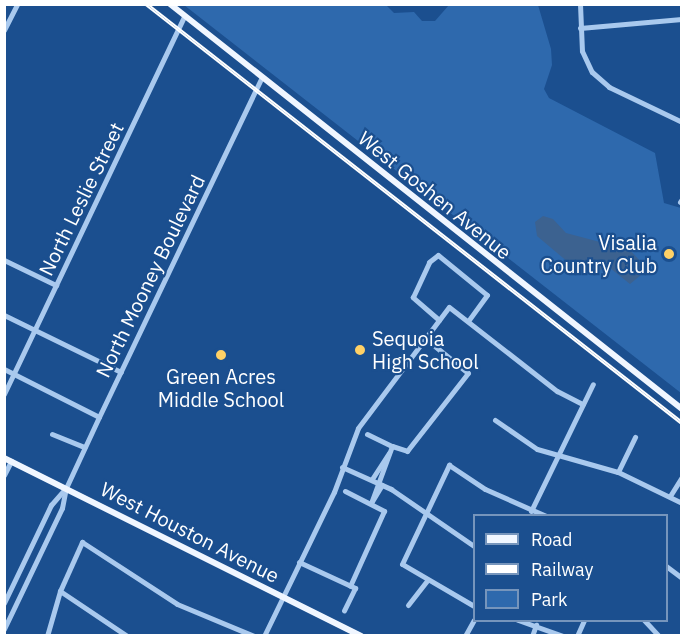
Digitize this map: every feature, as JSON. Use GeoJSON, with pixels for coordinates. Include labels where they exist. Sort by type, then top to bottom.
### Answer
{"type":"FeatureCollection","features":[{"type":"Feature","properties":{"kind":"main road","name":"West Goshen Avenue"},"geometry":{"type":"LineString","coordinates":[[170,4],[681,409]]}},
{"type":"Feature","properties":{"kind":"main road","name":"West Houston Avenue"},"geometry":{"type":"LineString","coordinates":[[8,460],[361,636]]}},
{"type":"Feature","properties":{"kind":"street"},"geometry":{"type":"LineString","coordinates":[[4,30],[17,4]]}},
{"type":"Feature","properties":{"kind":"street"},"geometry":{"type":"LineString","coordinates":[[580,4],[580,28],[586,61],[600,80],[681,122]]}},
{"type":"Feature","properties":{"kind":"street","name":"North Leslie Street"},"geometry":{"type":"LineString","coordinates":[[4,394],[184,16]]}},
{"type":"Feature","properties":{"kind":"street"},"geometry":{"type":"LineString","coordinates":[[580,28],[681,20]]}},
{"type":"Feature","properties":{"kind":"street","name":"North Mooney Boulevard"},"geometry":{"type":"LineString","coordinates":[[4,629],[62,508],[66,488],[99,417],[262,77]]}},
{"type":"Feature","properties":{"kind":"street"},"geometry":{"type":"LineString","coordinates":[[439,320],[413,297],[429,262],[438,255],[488,295],[468,321]]}},
{"type":"Feature","properties":{"kind":"street"},"geometry":{"type":"LineString","coordinates":[[4,260],[56,285]]}},
{"type":"Feature","properties":{"kind":"street"},"geometry":{"type":"LineString","coordinates":[[264,636],[365,417],[450,307],[557,391],[583,405]]}},
{"type":"Feature","properties":{"kind":"street"},"geometry":{"type":"LineString","coordinates":[[4,315],[121,372]]}},
{"type":"Feature","properties":{"kind":"street"},"geometry":{"type":"LineString","coordinates":[[367,434],[407,451],[468,373],[426,339]]}},
{"type":"Feature","properties":{"kind":"street"},"geometry":{"type":"LineString","coordinates":[[4,369],[99,417]]}},
{"type":"Feature","properties":{"kind":"street"},"geometry":{"type":"LineString","coordinates":[[531,511],[592,384]]}},
{"type":"Feature","properties":{"kind":"street"},"geometry":{"type":"LineString","coordinates":[[495,420],[520,440],[558,457],[618,472],[681,503]]}},
{"type":"Feature","properties":{"kind":"street"},"geometry":{"type":"LineString","coordinates":[[52,434],[85,447]]}},
{"type":"Feature","properties":{"kind":"street"},"geometry":{"type":"LineString","coordinates":[[618,472],[635,436]]}},
{"type":"Feature","properties":{"kind":"street"},"geometry":{"type":"LineString","coordinates":[[371,503],[392,446]]}},
{"type":"Feature","properties":{"kind":"street"},"geometry":{"type":"LineString","coordinates":[[4,475],[8,460]]}},
{"type":"Feature","properties":{"kind":"street"},"geometry":{"type":"LineString","coordinates":[[473,605],[427,581],[402,564],[449,465],[485,489],[540,514]]}},
{"type":"Feature","properties":{"kind":"street"},"geometry":{"type":"LineString","coordinates":[[342,467],[378,482],[473,545]]}},
{"type":"Feature","properties":{"kind":"street"},"geometry":{"type":"LineString","coordinates":[[670,496],[681,477]]}},
{"type":"Feature","properties":{"kind":"street","name":"North Mooney Boulevard"},"geometry":{"type":"LineString","coordinates":[[4,603],[51,505],[66,488]]}},
{"type":"Feature","properties":{"kind":"street"},"geometry":{"type":"LineString","coordinates":[[345,491],[381,508],[384,515],[350,586]]}},
{"type":"Feature","properties":{"kind":"street"},"geometry":{"type":"LineString","coordinates":[[47,636],[60,591],[82,542],[164,597],[254,636]]}},
{"type":"Feature","properties":{"kind":"street"},"geometry":{"type":"LineString","coordinates":[[299,562],[355,588],[344,611]]}},
{"type":"Feature","properties":{"kind":"street"},"geometry":{"type":"LineString","coordinates":[[679,576],[681,568]]}},
{"type":"Feature","properties":{"kind":"street"},"geometry":{"type":"LineString","coordinates":[[408,605],[427,581]]}},
{"type":"Feature","properties":{"kind":"street"},"geometry":{"type":"LineString","coordinates":[[60,591],[127,636]]}},
{"type":"Feature","properties":{"kind":"street"},"geometry":{"type":"LineString","coordinates":[[465,636],[473,622]]}},
{"type":"Feature","properties":{"kind":"street"},"geometry":{"type":"LineString","coordinates":[[522,622],[563,636]]}},
{"type":"Feature","properties":{"kind":"street"},"geometry":{"type":"LineString","coordinates":[[577,636],[584,622]]}},
{"type":"Feature","properties":{"kind":"street"},"geometry":{"type":"LineString","coordinates":[[645,622],[659,636]]}},
{"type":"Feature","properties":{"kind":"street"},"geometry":{"type":"LineString","coordinates":[[532,636],[536,626]]}},
{"type":"Feature","properties":{"kind":"green space","name":"Visalia Country Club"},"geometry":{"type":"Polygon","coordinates":[[[184,5],[386,5],[394,13],[414,12],[422,21],[435,21],[449,5],[538,5],[551,49],[552,65],[544,89],[549,98],[655,153],[664,203],[681,208],[681,393],[184,5]]]}},
{"type":"Feature","properties":{"kind":"shaded area"},"geometry":{"type":"Polygon","coordinates":[[[543,216],[553,219],[566,233],[630,250],[642,263],[641,275],[630,284],[610,268],[587,272],[575,268],[537,236],[535,222],[543,216]]]}},
{"type":"Feature","properties":{"kind":"railway"},"geometry":{"type":"LineString","coordinates":[[146,4],[682,423]]}},
{"type":"Feature","properties":{"kind":"place","name":"Visalia Country Club"},"geometry":{"type":"Point","coordinates":[669,254]}},
{"type":"Feature","properties":{"kind":"place","name":"Sequoia High School"},"geometry":{"type":"Point","coordinates":[360,350]}},
{"type":"Feature","properties":{"kind":"place","name":"Green Acres Middle School"},"geometry":{"type":"Point","coordinates":[221,355]}}]}
